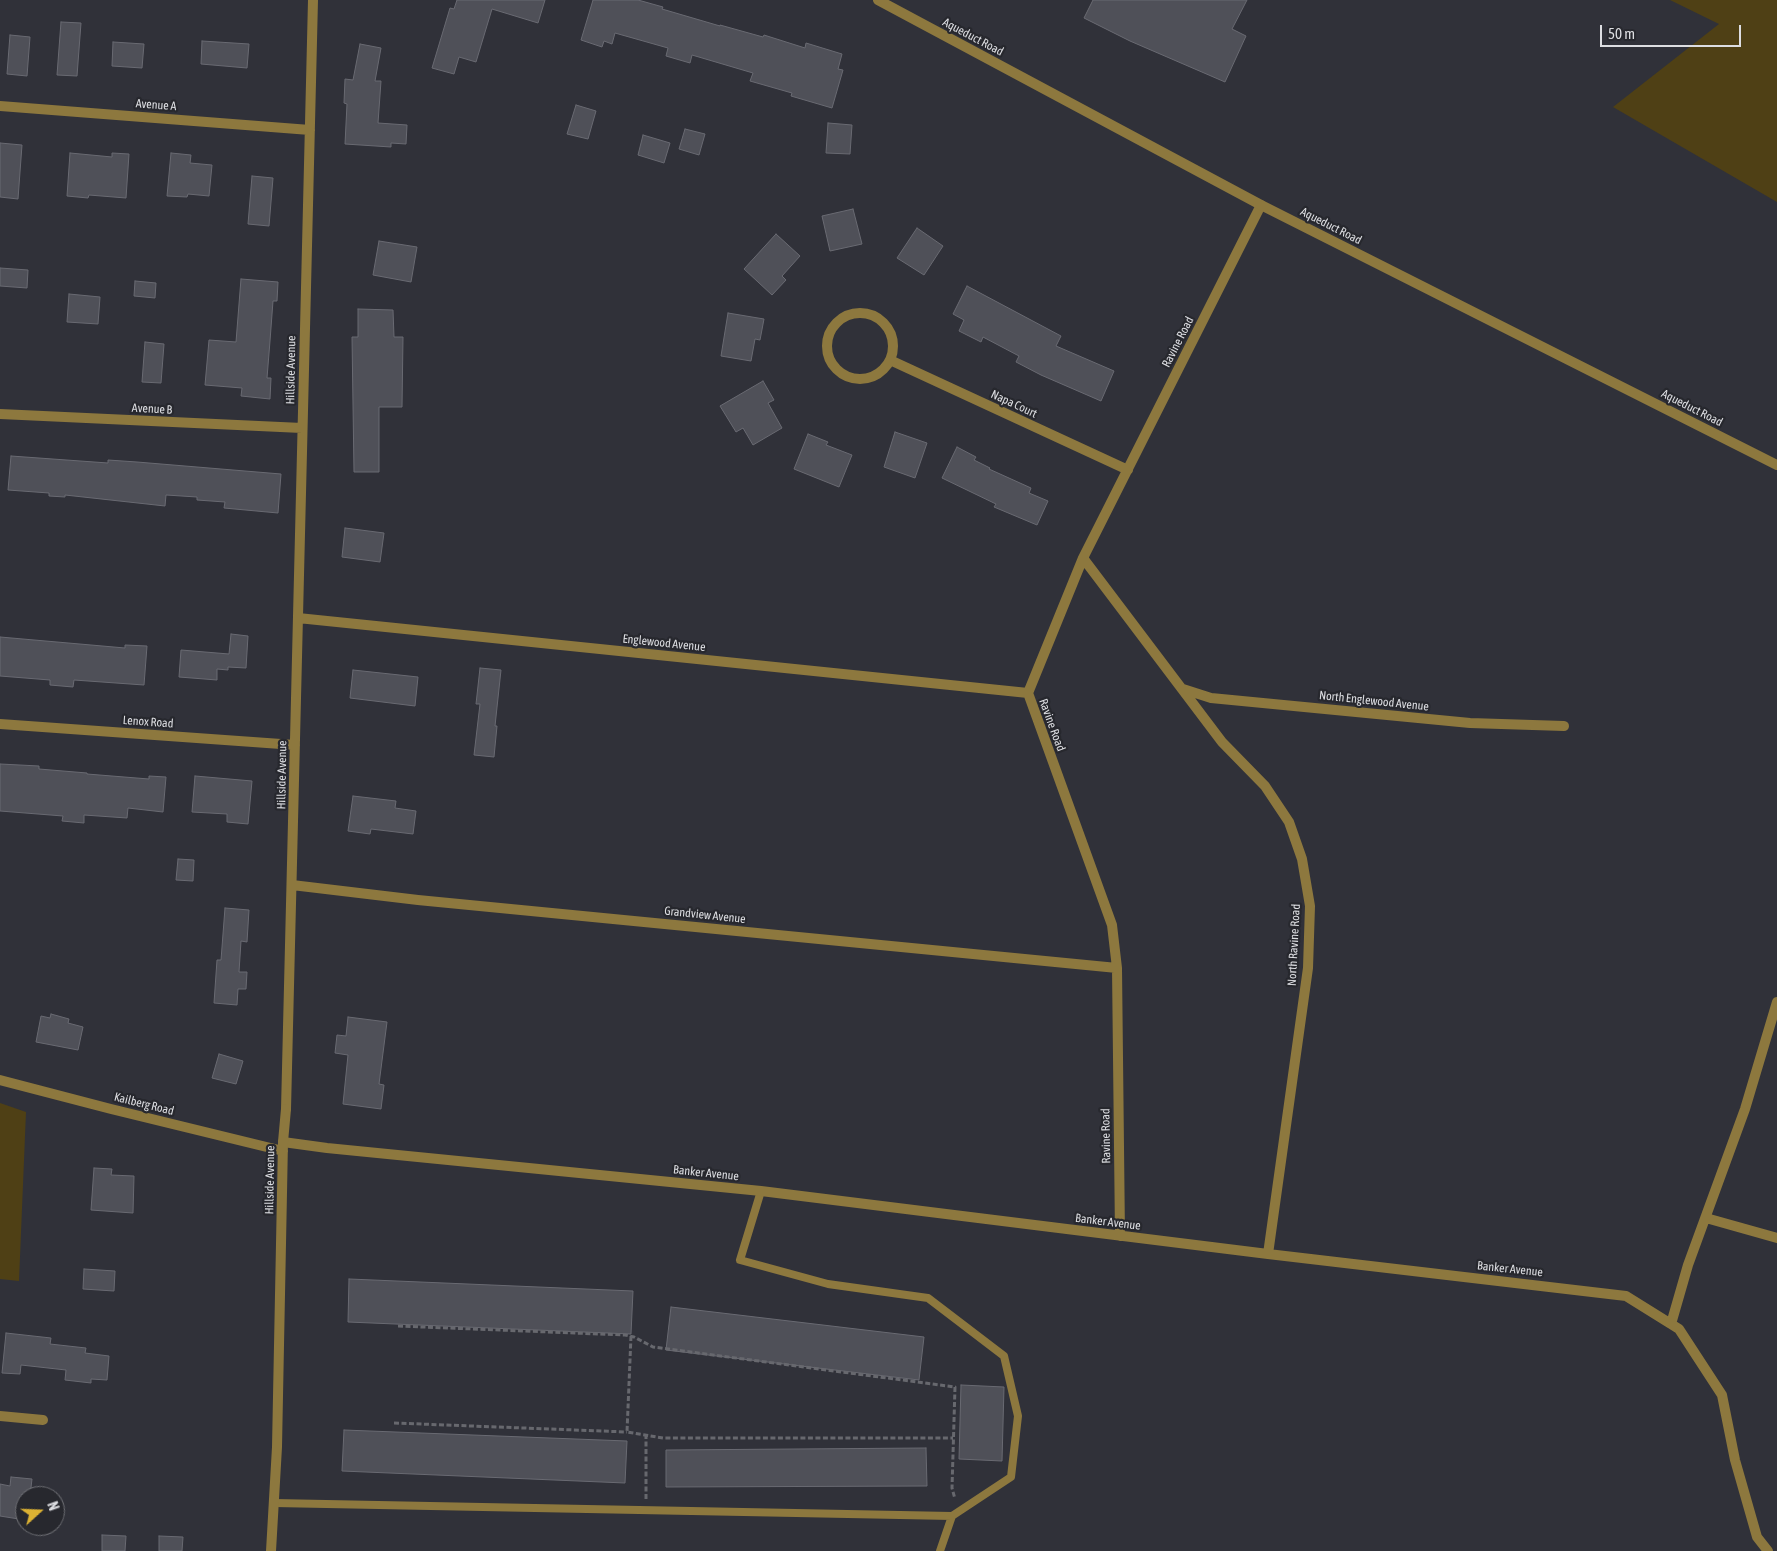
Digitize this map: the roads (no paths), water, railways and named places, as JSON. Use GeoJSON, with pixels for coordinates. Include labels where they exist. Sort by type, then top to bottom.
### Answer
{"type":"FeatureCollection","features":[{"type":"Feature","properties":{"kind":"street","name":"Hillside Avenue"},"geometry":{"type":"LineString","coordinates":[[271,1551],[277,1448],[283,1147],[286,1109],[292,886],[312,0]]}},
{"type":"Feature","properties":{"kind":"street","name":"Aqueduct Road"},"geometry":{"type":"LineString","coordinates":[[878,0],[1261,205],[1777,464]]}},
{"type":"Feature","properties":{"kind":"street","name":"Avenue A"},"geometry":{"type":"LineString","coordinates":[[0,106],[310,130]]}},
{"type":"Feature","properties":{"kind":"street","name":"Ravine Road"},"geometry":{"type":"LineString","coordinates":[[1120,1236],[1117,968],[1112,925],[1028,693],[1083,558],[1261,205]]}},
{"type":"Feature","properties":{"kind":"street"},"geometry":{"type":"LineString","coordinates":[[863,313],[874,316],[882,322],[891,335],[893,350],[890,360],[884,370],[874,376],[863,379],[852,378],[842,374],[834,366],[828,355],[827,344],[835,324],[853,314],[863,313]]}},
{"type":"Feature","properties":{"kind":"street","name":"Napa Court"},"geometry":{"type":"LineString","coordinates":[[890,360],[1128,470]]}},
{"type":"Feature","properties":{"kind":"street","name":"Avenue B"},"geometry":{"type":"LineString","coordinates":[[0,414],[302,428]]}},
{"type":"Feature","properties":{"kind":"street","name":"North Ravine Road"},"geometry":{"type":"LineString","coordinates":[[1083,558],[1222,742],[1264,786],[1288,822],[1302,859],[1310,906],[1308,968],[1268,1254]]}},
{"type":"Feature","properties":{"kind":"street","name":"Englewood Avenue"},"geometry":{"type":"LineString","coordinates":[[298,618],[1028,693]]}},
{"type":"Feature","properties":{"kind":"street","name":"North Englewood Avenue"},"geometry":{"type":"LineString","coordinates":[[1183,689],[1212,698],[1470,723],[1564,726]]}},
{"type":"Feature","properties":{"kind":"street","name":"Lenox Road"},"geometry":{"type":"LineString","coordinates":[[0,724],[295,745]]}},
{"type":"Feature","properties":{"kind":"street","name":"Grandview Avenue"},"geometry":{"type":"LineString","coordinates":[[292,886],[1117,968]]}},
{"type":"Feature","properties":{"kind":"street"},"geometry":{"type":"LineString","coordinates":[[1671,1324],[1688,1265],[1746,1109],[1777,1002]]}},
{"type":"Feature","properties":{"kind":"street","name":"Kailberg Road"},"geometry":{"type":"LineString","coordinates":[[0,1080],[111,1109],[283,1147]]}},
{"type":"Feature","properties":{"kind":"street","name":"Banker Avenue"},"geometry":{"type":"LineString","coordinates":[[283,1147],[336,1149],[761,1191],[1626,1296],[1679,1329],[1722,1395],[1735,1460],[1757,1537],[1768,1551]]}},
{"type":"Feature","properties":{"kind":"street"},"geometry":{"type":"LineString","coordinates":[[1706,1218],[1777,1238]]}},
{"type":"Feature","properties":{"kind":"street"},"geometry":{"type":"LineString","coordinates":[[0,1416],[43,1420]]}},
{"type":"Feature","properties":{"kind":"lane"},"geometry":{"type":"LineString","coordinates":[[761,1191],[740,1260],[828,1284],[928,1298],[1004,1356],[1018,1416],[1011,1477],[956,1514],[940,1551]]}},
{"type":"Feature","properties":{"kind":"lane"},"geometry":{"type":"LineString","coordinates":[[274,1504],[956,1514]]}}]}
